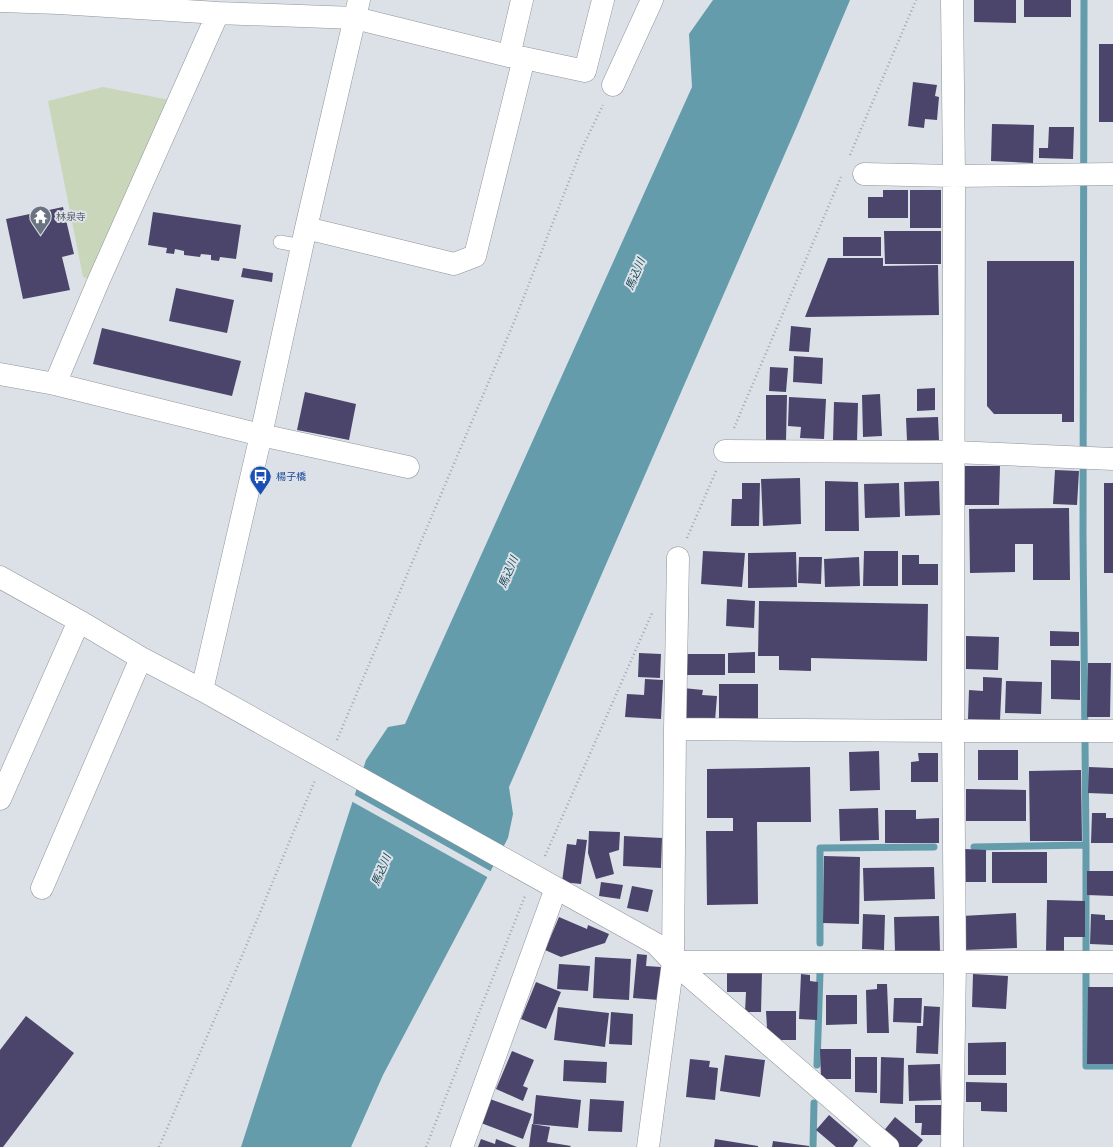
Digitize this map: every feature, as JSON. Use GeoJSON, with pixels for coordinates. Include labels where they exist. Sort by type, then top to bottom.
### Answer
{"type":"FeatureCollection","features":[{"type":"Feature","properties":{"kind":"street"},"geometry":{"type":"LineString","coordinates":[[304,237],[454,264],[475,256],[516,57],[522,0]]}},
{"type":"Feature","properties":{"kind":"street"},"geometry":{"type":"LineString","coordinates":[[0,1],[59,2],[218,13],[357,9],[516,57],[585,71],[603,0]]}},
{"type":"Feature","properties":{"kind":"street"},"geometry":{"type":"LineString","coordinates":[[613,85],[652,0]]}},
{"type":"Feature","properties":{"kind":"street"},"geometry":{"type":"LineString","coordinates":[[952,0],[954,176],[953,731],[955,963],[952,1147]]}},
{"type":"Feature","properties":{"kind":"street"},"geometry":{"type":"LineString","coordinates":[[202,690],[357,9]]}},
{"type":"Feature","properties":{"kind":"street"},"geometry":{"type":"LineString","coordinates":[[56,384],[98,282],[218,13]]}},
{"type":"Feature","properties":{"kind":"street"},"geometry":{"type":"LineString","coordinates":[[864,174],[954,176],[1104,174]]}},
{"type":"Feature","properties":{"kind":"street"},"geometry":{"type":"LineString","coordinates":[[0,374],[56,384],[261,435],[408,467]]}},
{"type":"Feature","properties":{"kind":"street"},"geometry":{"type":"LineString","coordinates":[[725,452],[954,452],[1104,458]]}},
{"type":"Feature","properties":{"kind":"street"},"geometry":{"type":"LineString","coordinates":[[648,1147],[673,962],[678,558]]}},
{"type":"Feature","properties":{"kind":"street"},"geometry":{"type":"LineString","coordinates":[[0,577],[141,658],[202,690],[327,762],[536,876],[656,944],[673,962],[888,1147]]}},
{"type":"Feature","properties":{"kind":"street"},"geometry":{"type":"LineString","coordinates":[[0,799],[79,621]]}},
{"type":"Feature","properties":{"kind":"street"},"geometry":{"type":"LineString","coordinates":[[42,888],[141,658]]}},
{"type":"Feature","properties":{"kind":"street"},"geometry":{"type":"LineString","coordinates":[[675,729],[1105,731]]}},
{"type":"Feature","properties":{"kind":"street"},"geometry":{"type":"LineString","coordinates":[[462,1147],[556,888]]}},
{"type":"Feature","properties":{"kind":"street"},"geometry":{"type":"LineString","coordinates":[[673,962],[1106,962]]}},
{"type":"Feature","properties":{"kind":"lane"},"geometry":{"type":"LineString","coordinates":[[280,242],[304,237]]}},
{"type":"Feature","properties":{"kind":"path"},"geometry":{"type":"LineString","coordinates":[[159,1147],[327,762],[514,322],[582,148],[613,85]]}},
{"type":"Feature","properties":{"kind":"green space"},"geometry":{"type":"Polygon","coordinates":[[[103,87],[170,100],[98,282],[83,277],[48,101],[103,87]]]}},
{"type":"Feature","properties":{"kind":"water","name":"馬込川"},"geometry":{"type":"Polygon","coordinates":[[[713,0],[850,0],[797,126],[509,787],[513,814],[508,838],[383,1075],[351,1147],[241,1147],[366,760],[388,727],[405,724],[692,87],[689,34],[713,0]]]}},
{"type":"Feature","properties":{"kind":"pier"},"geometry":{"type":"Polygon","coordinates":[[[353,794],[492,872],[489,878],[351,801],[353,794]]]}},
{"type":"Feature","properties":{"kind":"building"},"geometry":{"type":"Polygon","coordinates":[[[974,0],[1016,0],[1016,23],[974,22],[974,0]]]}},
{"type":"Feature","properties":{"kind":"building"},"geometry":{"type":"Polygon","coordinates":[[[1024,0],[1071,0],[1071,17],[1024,17],[1024,0]]]}},
{"type":"Feature","properties":{"kind":"building"},"geometry":{"type":"Polygon","coordinates":[[[1099,44],[1113,44],[1113,122],[1099,122],[1099,44]]]}},
{"type":"Feature","properties":{"kind":"building"},"geometry":{"type":"Polygon","coordinates":[[[913,82],[937,85],[935,96],[939,97],[937,120],[925,119],[924,128],[908,126],[913,82]]]}},
{"type":"Feature","properties":{"kind":"building"},"geometry":{"type":"Polygon","coordinates":[[[992,124],[1034,125],[1033,163],[991,161],[992,124]]]}},
{"type":"Feature","properties":{"kind":"building"},"geometry":{"type":"Polygon","coordinates":[[[1049,127],[1074,127],[1073,159],[1039,158],[1039,148],[1048,148],[1049,127]]]}},
{"type":"Feature","properties":{"kind":"building"},"geometry":{"type":"Polygon","coordinates":[[[883,190],[908,190],[908,218],[868,218],[868,197],[883,197],[883,190]]]}},
{"type":"Feature","properties":{"kind":"building"},"geometry":{"type":"Polygon","coordinates":[[[910,190],[941,190],[941,228],[910,228],[910,190]]]}},
{"type":"Feature","properties":{"kind":"building","name":"林泉寺"},"geometry":{"type":"Polygon","coordinates":[[[63,207],[74,254],[62,257],[70,290],[23,299],[6,219],[63,207]]]}},
{"type":"Feature","properties":{"kind":"building"},"geometry":{"type":"Polygon","coordinates":[[[153,212],[241,225],[236,259],[220,257],[219,261],[211,260],[211,255],[201,254],[200,257],[184,255],[184,251],[175,249],[174,254],[166,253],[167,248],[148,245],[153,212]]]}},
{"type":"Feature","properties":{"kind":"building"},"geometry":{"type":"Polygon","coordinates":[[[884,231],[941,231],[941,264],[885,264],[884,231]]]}},
{"type":"Feature","properties":{"kind":"building"},"geometry":{"type":"Polygon","coordinates":[[[843,237],[881,237],[881,256],[843,256],[843,237]]]}},
{"type":"Feature","properties":{"kind":"building"},"geometry":{"type":"Polygon","coordinates":[[[828,258],[883,258],[883,266],[938,265],[939,315],[805,317],[828,258]]]}},
{"type":"Feature","properties":{"kind":"building"},"geometry":{"type":"Polygon","coordinates":[[[987,261],[1074,261],[1074,422],[1062,422],[1062,414],[994,414],[987,406],[987,261]]]}},
{"type":"Feature","properties":{"kind":"building"},"geometry":{"type":"Polygon","coordinates":[[[243,268],[273,273],[272,282],[241,277],[243,268]]]}},
{"type":"Feature","properties":{"kind":"building"},"geometry":{"type":"Polygon","coordinates":[[[176,288],[234,300],[227,333],[169,321],[176,288]]]}},
{"type":"Feature","properties":{"kind":"building"},"geometry":{"type":"Polygon","coordinates":[[[791,326],[811,328],[809,352],[789,351],[791,326]]]}},
{"type":"Feature","properties":{"kind":"building"},"geometry":{"type":"Polygon","coordinates":[[[102,328],[241,361],[232,396],[93,364],[102,328]]]}},
{"type":"Feature","properties":{"kind":"building"},"geometry":{"type":"Polygon","coordinates":[[[794,356],[823,358],[822,384],[793,382],[794,356]]]}},
{"type":"Feature","properties":{"kind":"building"},"geometry":{"type":"Polygon","coordinates":[[[770,367],[788,368],[786,392],[769,391],[770,367]]]}},
{"type":"Feature","properties":{"kind":"building"},"geometry":{"type":"Polygon","coordinates":[[[935,388],[935,410],[917,411],[917,389],[935,388]]]}},
{"type":"Feature","properties":{"kind":"building"},"geometry":{"type":"Polygon","coordinates":[[[305,392],[356,404],[349,440],[297,430],[305,392]]]}},
{"type":"Feature","properties":{"kind":"building"},"geometry":{"type":"Polygon","coordinates":[[[880,394],[882,436],[863,437],[862,395],[880,394]]]}},
{"type":"Feature","properties":{"kind":"building"},"geometry":{"type":"Polygon","coordinates":[[[766,395],[787,395],[786,441],[766,441],[766,395]]]}},
{"type":"Feature","properties":{"kind":"building"},"geometry":{"type":"Polygon","coordinates":[[[789,397],[826,399],[824,439],[800,438],[801,427],[788,426],[789,397]]]}},
{"type":"Feature","properties":{"kind":"building"},"geometry":{"type":"Polygon","coordinates":[[[834,402],[858,403],[857,442],[833,441],[834,402]]]}},
{"type":"Feature","properties":{"kind":"building"},"geometry":{"type":"Polygon","coordinates":[[[938,417],[939,440],[907,441],[906,418],[938,417]]]}},
{"type":"Feature","properties":{"kind":"building"},"geometry":{"type":"Polygon","coordinates":[[[963,466],[1000,466],[999,505],[963,505],[963,466]]]}},
{"type":"Feature","properties":{"kind":"building"},"geometry":{"type":"Polygon","coordinates":[[[1055,470],[1079,471],[1077,505],[1053,504],[1055,470]]]}},
{"type":"Feature","properties":{"kind":"building"},"geometry":{"type":"Polygon","coordinates":[[[800,478],[801,524],[763,526],[761,479],[800,478]]]}},
{"type":"Feature","properties":{"kind":"building"},"geometry":{"type":"Polygon","coordinates":[[[825,481],[858,482],[859,531],[825,531],[825,481]]]}},
{"type":"Feature","properties":{"kind":"building"},"geometry":{"type":"Polygon","coordinates":[[[939,481],[940,515],[905,516],[904,482],[939,481]]]}},
{"type":"Feature","properties":{"kind":"building"},"geometry":{"type":"Polygon","coordinates":[[[742,483],[760,483],[759,526],[731,526],[732,499],[742,499],[742,483]]]}},
{"type":"Feature","properties":{"kind":"building"},"geometry":{"type":"Polygon","coordinates":[[[899,483],[900,517],[865,518],[864,484],[899,483]]]}},
{"type":"Feature","properties":{"kind":"building"},"geometry":{"type":"Polygon","coordinates":[[[1104,483],[1113,483],[1113,573],[1104,573],[1104,483]]]}},
{"type":"Feature","properties":{"kind":"building"},"geometry":{"type":"Polygon","coordinates":[[[1069,508],[1070,580],[1033,580],[1033,544],[1015,544],[1015,572],[970,573],[969,509],[1069,508]]]}},
{"type":"Feature","properties":{"kind":"building"},"geometry":{"type":"Polygon","coordinates":[[[703,551],[745,553],[742,587],[701,584],[703,551]]]}},
{"type":"Feature","properties":{"kind":"building"},"geometry":{"type":"Polygon","coordinates":[[[864,551],[898,551],[898,586],[863,586],[864,551]]]}},
{"type":"Feature","properties":{"kind":"building"},"geometry":{"type":"Polygon","coordinates":[[[796,552],[797,587],[748,588],[748,553],[796,552]]]}},
{"type":"Feature","properties":{"kind":"building"},"geometry":{"type":"Polygon","coordinates":[[[902,555],[919,555],[919,564],[938,564],[938,585],[902,585],[902,555]]]}},
{"type":"Feature","properties":{"kind":"building"},"geometry":{"type":"Polygon","coordinates":[[[799,557],[822,557],[821,584],[798,583],[799,557]]]}},
{"type":"Feature","properties":{"kind":"building"},"geometry":{"type":"Polygon","coordinates":[[[859,557],[860,586],[825,587],[824,559],[859,557]]]}},
{"type":"Feature","properties":{"kind":"building"},"geometry":{"type":"Polygon","coordinates":[[[727,599],[755,601],[754,628],[726,626],[727,599]]]}},
{"type":"Feature","properties":{"kind":"building"},"geometry":{"type":"Polygon","coordinates":[[[759,601],[928,604],[927,661],[811,658],[811,671],[779,670],[779,656],[758,656],[759,601]]]}},
{"type":"Feature","properties":{"kind":"building"},"geometry":{"type":"Polygon","coordinates":[[[1050,631],[1079,632],[1079,646],[1050,646],[1050,631]]]}},
{"type":"Feature","properties":{"kind":"building"},"geometry":{"type":"Polygon","coordinates":[[[966,636],[999,637],[998,670],[966,669],[966,636]]]}},
{"type":"Feature","properties":{"kind":"building"},"geometry":{"type":"Polygon","coordinates":[[[755,652],[755,673],[728,673],[728,653],[755,652]]]}},
{"type":"Feature","properties":{"kind":"building"},"geometry":{"type":"Polygon","coordinates":[[[639,653],[661,654],[660,678],[638,677],[639,653]]]}},
{"type":"Feature","properties":{"kind":"building"},"geometry":{"type":"Polygon","coordinates":[[[685,654],[725,654],[725,675],[685,675],[685,654]]]}},
{"type":"Feature","properties":{"kind":"building"},"geometry":{"type":"Polygon","coordinates":[[[1051,660],[1080,661],[1080,700],[1051,699],[1051,660]]]}},
{"type":"Feature","properties":{"kind":"building"},"geometry":{"type":"Polygon","coordinates":[[[1088,663],[1111,663],[1110,717],[1087,717],[1088,663]]]}},
{"type":"Feature","properties":{"kind":"building"},"geometry":{"type":"Polygon","coordinates":[[[983,677],[1002,678],[1000,720],[968,719],[969,690],[983,691],[983,677]]]}},
{"type":"Feature","properties":{"kind":"building"},"geometry":{"type":"Polygon","coordinates":[[[645,679],[663,680],[661,719],[625,717],[627,694],[644,695],[645,679]]]}},
{"type":"Feature","properties":{"kind":"building"},"geometry":{"type":"Polygon","coordinates":[[[1006,681],[1042,682],[1041,714],[1005,713],[1006,681]]]}},
{"type":"Feature","properties":{"kind":"building"},"geometry":{"type":"Polygon","coordinates":[[[719,684],[758,684],[758,719],[719,718],[719,684]]]}},
{"type":"Feature","properties":{"kind":"building"},"geometry":{"type":"Polygon","coordinates":[[[683,688],[703,690],[702,695],[717,696],[715,721],[681,718],[683,688]]]}},
{"type":"Feature","properties":{"kind":"building"},"geometry":{"type":"Polygon","coordinates":[[[978,750],[1018,750],[1018,780],[978,780],[978,750]]]}},
{"type":"Feature","properties":{"kind":"building"},"geometry":{"type":"Polygon","coordinates":[[[879,751],[880,790],[850,791],[849,752],[879,751]]]}},
{"type":"Feature","properties":{"kind":"building"},"geometry":{"type":"Polygon","coordinates":[[[918,753],[938,753],[938,782],[911,782],[911,762],[919,761],[918,753]]]}},
{"type":"Feature","properties":{"kind":"building"},"geometry":{"type":"Polygon","coordinates":[[[810,767],[811,822],[757,822],[758,904],[707,905],[706,831],[733,831],[733,818],[707,818],[707,769],[810,767]]]}},
{"type":"Feature","properties":{"kind":"building"},"geometry":{"type":"Polygon","coordinates":[[[1089,767],[1113,768],[1113,794],[1088,793],[1089,767]]]}},
{"type":"Feature","properties":{"kind":"building"},"geometry":{"type":"Polygon","coordinates":[[[1081,770],[1082,841],[1030,841],[1029,771],[1081,770]]]}},
{"type":"Feature","properties":{"kind":"building"},"geometry":{"type":"Polygon","coordinates":[[[966,789],[1026,790],[1026,821],[966,821],[966,789]]]}},
{"type":"Feature","properties":{"kind":"building"},"geometry":{"type":"Polygon","coordinates":[[[878,808],[879,840],[840,841],[839,809],[878,808]]]}},
{"type":"Feature","properties":{"kind":"building"},"geometry":{"type":"Polygon","coordinates":[[[885,810],[916,810],[916,819],[939,818],[939,843],[885,843],[885,810]]]}},
{"type":"Feature","properties":{"kind":"building"},"geometry":{"type":"Polygon","coordinates":[[[1092,813],[1106,813],[1106,818],[1113,818],[1113,843],[1091,843],[1092,813]]]}},
{"type":"Feature","properties":{"kind":"building"},"geometry":{"type":"Polygon","coordinates":[[[589,831],[620,832],[619,850],[609,853],[614,874],[596,879],[588,853],[589,831]]]}},
{"type":"Feature","properties":{"kind":"building"},"geometry":{"type":"Polygon","coordinates":[[[624,836],[662,838],[661,868],[623,866],[624,836]]]}},
{"type":"Feature","properties":{"kind":"building"},"geometry":{"type":"Polygon","coordinates":[[[577,839],[587,840],[581,884],[562,882],[567,844],[576,845],[577,839]]]}},
{"type":"Feature","properties":{"kind":"building"},"geometry":{"type":"Polygon","coordinates":[[[965,849],[986,850],[986,882],[964,882],[965,849]]]}},
{"type":"Feature","properties":{"kind":"building"},"geometry":{"type":"Polygon","coordinates":[[[992,852],[1047,852],[1047,883],[992,883],[992,852]]]}},
{"type":"Feature","properties":{"kind":"building"},"geometry":{"type":"Polygon","coordinates":[[[824,856],[860,857],[859,924],[823,923],[824,856]]]}},
{"type":"Feature","properties":{"kind":"building"},"geometry":{"type":"Polygon","coordinates":[[[934,867],[935,899],[864,901],[863,868],[934,867]]]}},
{"type":"Feature","properties":{"kind":"building"},"geometry":{"type":"Polygon","coordinates":[[[1087,871],[1113,871],[1113,896],[1087,895],[1087,871]]]}},
{"type":"Feature","properties":{"kind":"building"},"geometry":{"type":"Polygon","coordinates":[[[601,882],[623,885],[620,899],[599,896],[601,882]]]}},
{"type":"Feature","properties":{"kind":"building"},"geometry":{"type":"Polygon","coordinates":[[[632,886],[653,890],[648,912],[627,908],[632,886]]]}},
{"type":"Feature","properties":{"kind":"building"},"geometry":{"type":"Polygon","coordinates":[[[1047,900],[1085,901],[1085,937],[1064,937],[1064,951],[1046,951],[1047,900]]]}},
{"type":"Feature","properties":{"kind":"building"},"geometry":{"type":"Polygon","coordinates":[[[1016,913],[1017,948],[964,950],[962,916],[1016,913]]]}},
{"type":"Feature","properties":{"kind":"building"},"geometry":{"type":"Polygon","coordinates":[[[863,914],[885,915],[884,950],[862,949],[863,914]]]}},
{"type":"Feature","properties":{"kind":"building"},"geometry":{"type":"Polygon","coordinates":[[[1091,914],[1105,915],[1105,920],[1113,920],[1113,945],[1090,944],[1091,914]]]}},
{"type":"Feature","properties":{"kind":"building"},"geometry":{"type":"Polygon","coordinates":[[[939,916],[940,951],[895,952],[894,917],[939,916]]]}},
{"type":"Feature","properties":{"kind":"building"},"geometry":{"type":"Polygon","coordinates":[[[559,917],[587,929],[588,925],[609,934],[605,943],[561,957],[545,950],[559,917]]]}},
{"type":"Feature","properties":{"kind":"building"},"geometry":{"type":"Polygon","coordinates":[[[637,954],[647,955],[646,966],[661,967],[659,1000],[633,998],[637,954]]]}},
{"type":"Feature","properties":{"kind":"building"},"geometry":{"type":"Polygon","coordinates":[[[595,957],[631,959],[629,1000],[593,998],[595,957]]]}},
{"type":"Feature","properties":{"kind":"building"},"geometry":{"type":"Polygon","coordinates":[[[559,964],[590,966],[588,991],[557,989],[559,964]]]}},
{"type":"Feature","properties":{"kind":"building"},"geometry":{"type":"Polygon","coordinates":[[[727,971],[762,972],[761,1012],[745,1012],[746,992],[727,992],[727,971]]]}},
{"type":"Feature","properties":{"kind":"building"},"geometry":{"type":"Polygon","coordinates":[[[801,974],[810,975],[810,981],[818,982],[817,1020],[799,1019],[801,974]]]}},
{"type":"Feature","properties":{"kind":"building"},"geometry":{"type":"Polygon","coordinates":[[[973,974],[1008,976],[1006,1009],[972,1007],[973,974]]]}},
{"type":"Feature","properties":{"kind":"building"},"geometry":{"type":"Polygon","coordinates":[[[536,982],[561,992],[546,1029],[521,1019],[536,982]]]}},
{"type":"Feature","properties":{"kind":"building"},"geometry":{"type":"Polygon","coordinates":[[[877,984],[887,984],[889,1033],[867,1033],[866,990],[877,989],[877,984]]]}},
{"type":"Feature","properties":{"kind":"building"},"geometry":{"type":"Polygon","coordinates":[[[1088,987],[1113,987],[1113,1064],[1087,1064],[1088,987]]]}},
{"type":"Feature","properties":{"kind":"building"},"geometry":{"type":"Polygon","coordinates":[[[826,995],[857,995],[857,1024],[826,1025],[826,995]]]}},
{"type":"Feature","properties":{"kind":"building"},"geometry":{"type":"Polygon","coordinates":[[[894,998],[922,998],[921,1023],[893,1022],[894,998]]]}},
{"type":"Feature","properties":{"kind":"building"},"geometry":{"type":"Polygon","coordinates":[[[924,1006],[940,1007],[938,1054],[916,1053],[917,1026],[923,1026],[924,1006]]]}},
{"type":"Feature","properties":{"kind":"building"},"geometry":{"type":"Polygon","coordinates":[[[558,1007],[609,1013],[605,1047],[554,1040],[558,1007]]]}},
{"type":"Feature","properties":{"kind":"building"},"geometry":{"type":"Polygon","coordinates":[[[766,1011],[796,1011],[796,1040],[780,1040],[767,1028],[766,1011]]]}},
{"type":"Feature","properties":{"kind":"building"},"geometry":{"type":"Polygon","coordinates":[[[611,1012],[633,1014],[632,1045],[609,1044],[611,1012]]]}},
{"type":"Feature","properties":{"kind":"building"},"geometry":{"type":"Polygon","coordinates":[[[26,1016],[74,1053],[3,1147],[0,1147],[0,1050],[26,1016]]]}},
{"type":"Feature","properties":{"kind":"building"},"geometry":{"type":"Polygon","coordinates":[[[1006,1042],[1006,1075],[968,1075],[968,1043],[1006,1042]]]}},
{"type":"Feature","properties":{"kind":"building"},"geometry":{"type":"Polygon","coordinates":[[[820,1049],[851,1049],[851,1079],[821,1079],[820,1049]]]}},
{"type":"Feature","properties":{"kind":"building"},"geometry":{"type":"Polygon","coordinates":[[[512,1051],[534,1060],[523,1086],[528,1088],[523,1101],[496,1089],[512,1051]]]}},
{"type":"Feature","properties":{"kind":"building"},"geometry":{"type":"Polygon","coordinates":[[[725,1055],[765,1060],[760,1097],[720,1091],[725,1055]]]}},
{"type":"Feature","properties":{"kind":"building"},"geometry":{"type":"Polygon","coordinates":[[[855,1057],[877,1057],[877,1093],[855,1092],[855,1057]]]}},
{"type":"Feature","properties":{"kind":"building"},"geometry":{"type":"Polygon","coordinates":[[[881,1057],[904,1058],[903,1104],[880,1103],[881,1057]]]}},
{"type":"Feature","properties":{"kind":"building"},"geometry":{"type":"Polygon","coordinates":[[[690,1059],[710,1061],[709,1067],[718,1068],[715,1100],[686,1097],[690,1059]]]}},
{"type":"Feature","properties":{"kind":"building"},"geometry":{"type":"Polygon","coordinates":[[[564,1060],[607,1062],[606,1083],[563,1081],[564,1060]]]}},
{"type":"Feature","properties":{"kind":"building"},"geometry":{"type":"Polygon","coordinates":[[[940,1064],[941,1100],[909,1101],[908,1065],[940,1064]]]}},
{"type":"Feature","properties":{"kind":"building"},"geometry":{"type":"Polygon","coordinates":[[[966,1082],[1007,1083],[1007,1112],[981,1111],[981,1102],[966,1102],[966,1082]]]}},
{"type":"Feature","properties":{"kind":"building"},"geometry":{"type":"Polygon","coordinates":[[[536,1095],[581,1100],[578,1128],[533,1124],[536,1095]]]}},
{"type":"Feature","properties":{"kind":"building"},"geometry":{"type":"Polygon","coordinates":[[[490,1099],[532,1114],[523,1139],[481,1123],[490,1099]]]}},
{"type":"Feature","properties":{"kind":"building"},"geometry":{"type":"Polygon","coordinates":[[[590,1099],[624,1101],[622,1132],[588,1131],[590,1099]]]}},
{"type":"Feature","properties":{"kind":"building"},"geometry":{"type":"Polygon","coordinates":[[[915,1105],[942,1105],[941,1135],[921,1135],[922,1123],[915,1123],[915,1105]]]}},
{"type":"Feature","properties":{"kind":"building"},"geometry":{"type":"Polygon","coordinates":[[[829,1115],[858,1140],[853,1147],[836,1147],[816,1130],[829,1115]]]}},
{"type":"Feature","properties":{"kind":"building"},"geometry":{"type":"Polygon","coordinates":[[[895,1117],[923,1140],[917,1147],[898,1147],[882,1133],[895,1117]]]}},
{"type":"Feature","properties":{"kind":"building"},"geometry":{"type":"Polygon","coordinates":[[[532,1124],[550,1127],[547,1142],[571,1146],[529,1147],[532,1124]]]}},
{"type":"Feature","properties":{"kind":"building"},"geometry":{"type":"Polygon","coordinates":[[[481,1139],[495,1144],[496,1139],[517,1147],[478,1147],[481,1139]]]}},
{"type":"Feature","properties":{"kind":"building"},"geometry":{"type":"Polygon","coordinates":[[[715,1139],[758,1146],[758,1147],[714,1147],[715,1139]]]}},
{"type":"Feature","properties":{"kind":"building"},"geometry":{"type":"Polygon","coordinates":[[[773,1141],[809,1146],[809,1147],[772,1147],[773,1141]]]}},
{"type":"Feature","properties":{"kind":"waterway"},"geometry":{"type":"LineString","coordinates":[[1084,0],[1083,536],[1086,845],[1086,1066],[1113,1066]]}},
{"type":"Feature","properties":{"kind":"waterway"},"geometry":{"type":"LineString","coordinates":[[974,847],[1086,845]]}},
{"type":"Feature","properties":{"kind":"waterway"},"geometry":{"type":"LineString","coordinates":[[820,943],[820,848],[934,847]]}},
{"type":"Feature","properties":{"kind":"waterway"},"geometry":{"type":"LineString","coordinates":[[817,1065],[820,973]]}},
{"type":"Feature","properties":{"kind":"waterway"},"geometry":{"type":"LineString","coordinates":[[813,1147],[814,1103]]}},
{"type":"Feature","properties":{"kind":"place","name":"林泉寺"},"geometry":{"type":"Point","coordinates":[40,236]}},
{"type":"Feature","properties":{"kind":"place","name":"楊子橋"},"geometry":{"type":"Point","coordinates":[260,496]}}]}
